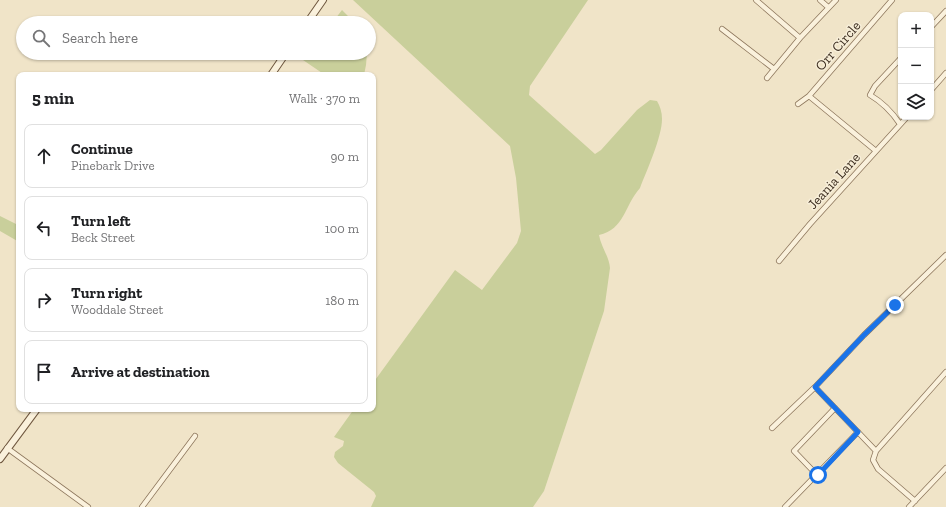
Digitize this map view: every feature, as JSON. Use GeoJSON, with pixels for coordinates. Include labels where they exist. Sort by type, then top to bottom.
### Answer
{"type":"FeatureCollection","features":[{"type":"Feature","properties":{"kind":"main road"},"geometry":{"type":"LineString","coordinates":[[312,16],[322,0]]}},
{"type":"Feature","properties":{"kind":"main road"},"geometry":{"type":"LineString","coordinates":[[273,72],[281,60]]}},
{"type":"Feature","properties":{"kind":"main road"},"geometry":{"type":"LineString","coordinates":[[0,459],[35,412]]}},
{"type":"Feature","properties":{"kind":"street"},"geometry":{"type":"LineString","coordinates":[[756,0],[800,38]]}},
{"type":"Feature","properties":{"kind":"street"},"geometry":{"type":"LineString","coordinates":[[820,0],[828,7]]}},
{"type":"Feature","properties":{"kind":"street"},"geometry":{"type":"LineString","coordinates":[[767,78],[800,38],[836,0]]}},
{"type":"Feature","properties":{"kind":"street","name":"Orr Circle"},"geometry":{"type":"LineString","coordinates":[[798,104],[809,96],[892,0]]}},
{"type":"Feature","properties":{"kind":"street"},"geometry":{"type":"LineString","coordinates":[[934,24],[946,11]]}},
{"type":"Feature","properties":{"kind":"street"},"geometry":{"type":"LineString","coordinates":[[722,29],[774,70]]}},
{"type":"Feature","properties":{"kind":"street"},"geometry":{"type":"LineString","coordinates":[[898,61],[875,86],[870,95],[886,107],[895,116],[900,124]]}},
{"type":"Feature","properties":{"kind":"street"},"geometry":{"type":"LineString","coordinates":[[934,87],[946,73]]}},
{"type":"Feature","properties":{"kind":"street"},"geometry":{"type":"LineString","coordinates":[[809,96],[876,151]]}},
{"type":"Feature","properties":{"kind":"street","name":"Jeania Lane"},"geometry":{"type":"LineString","coordinates":[[779,261],[817,216],[904,120]]}},
{"type":"Feature","properties":{"kind":"street"},"geometry":{"type":"LineString","coordinates":[[772,428],[815,387],[864,335],[946,255]]}},
{"type":"Feature","properties":{"kind":"street"},"geometry":{"type":"LineString","coordinates":[[915,501],[874,464],[873,460],[876,451],[946,372]]}},
{"type":"Feature","properties":{"kind":"street"},"geometry":{"type":"LineString","coordinates":[[815,387],[876,451]]}},
{"type":"Feature","properties":{"kind":"street"},"geometry":{"type":"LineString","coordinates":[[818,475],[794,451],[835,408]]}},
{"type":"Feature","properties":{"kind":"street"},"geometry":{"type":"LineString","coordinates":[[785,507],[818,475],[858,432]]}},
{"type":"Feature","properties":{"kind":"street"},"geometry":{"type":"LineString","coordinates":[[142,507],[195,436]]}},
{"type":"Feature","properties":{"kind":"street"},"geometry":{"type":"LineString","coordinates":[[7,448],[88,507]]}},
{"type":"Feature","properties":{"kind":"street"},"geometry":{"type":"LineString","coordinates":[[909,507],[946,468]]}},
{"type":"Feature","properties":{"kind":"green space"},"geometry":{"type":"Polygon","coordinates":[[[353,0],[588,0],[530,86],[529,95],[595,154],[601,150],[637,110],[650,100],[657,101],[660,107],[662,119],[660,135],[640,188],[614,228],[599,235],[610,268],[604,311],[544,491],[533,507],[371,507],[376,496],[374,492],[338,463],[334,457],[335,452],[343,446],[344,441],[334,437],[352,412],[376,412],[376,379],[455,270],[482,290],[517,243],[521,231],[516,178],[510,146],[376,21],[376,16],[370,16],[353,0]]]}},
{"type":"Feature","properties":{"kind":"green space"},"geometry":{"type":"Polygon","coordinates":[[[342,10],[348,16],[337,16],[342,10]]]}},
{"type":"Feature","properties":{"kind":"green space"},"geometry":{"type":"Polygon","coordinates":[[[303,60],[366,60],[365,72],[321,72],[303,60]]]}},
{"type":"Feature","properties":{"kind":"green space"},"geometry":{"type":"Polygon","coordinates":[[[0,216],[16,224],[16,240],[0,231],[0,216]]]}},
{"type":"Feature","properties":{"kind":"route"},"geometry":{"type":"LineString","coordinates":[[818,475],[858,432],[815,387],[864,335],[895,305]]}}]}
